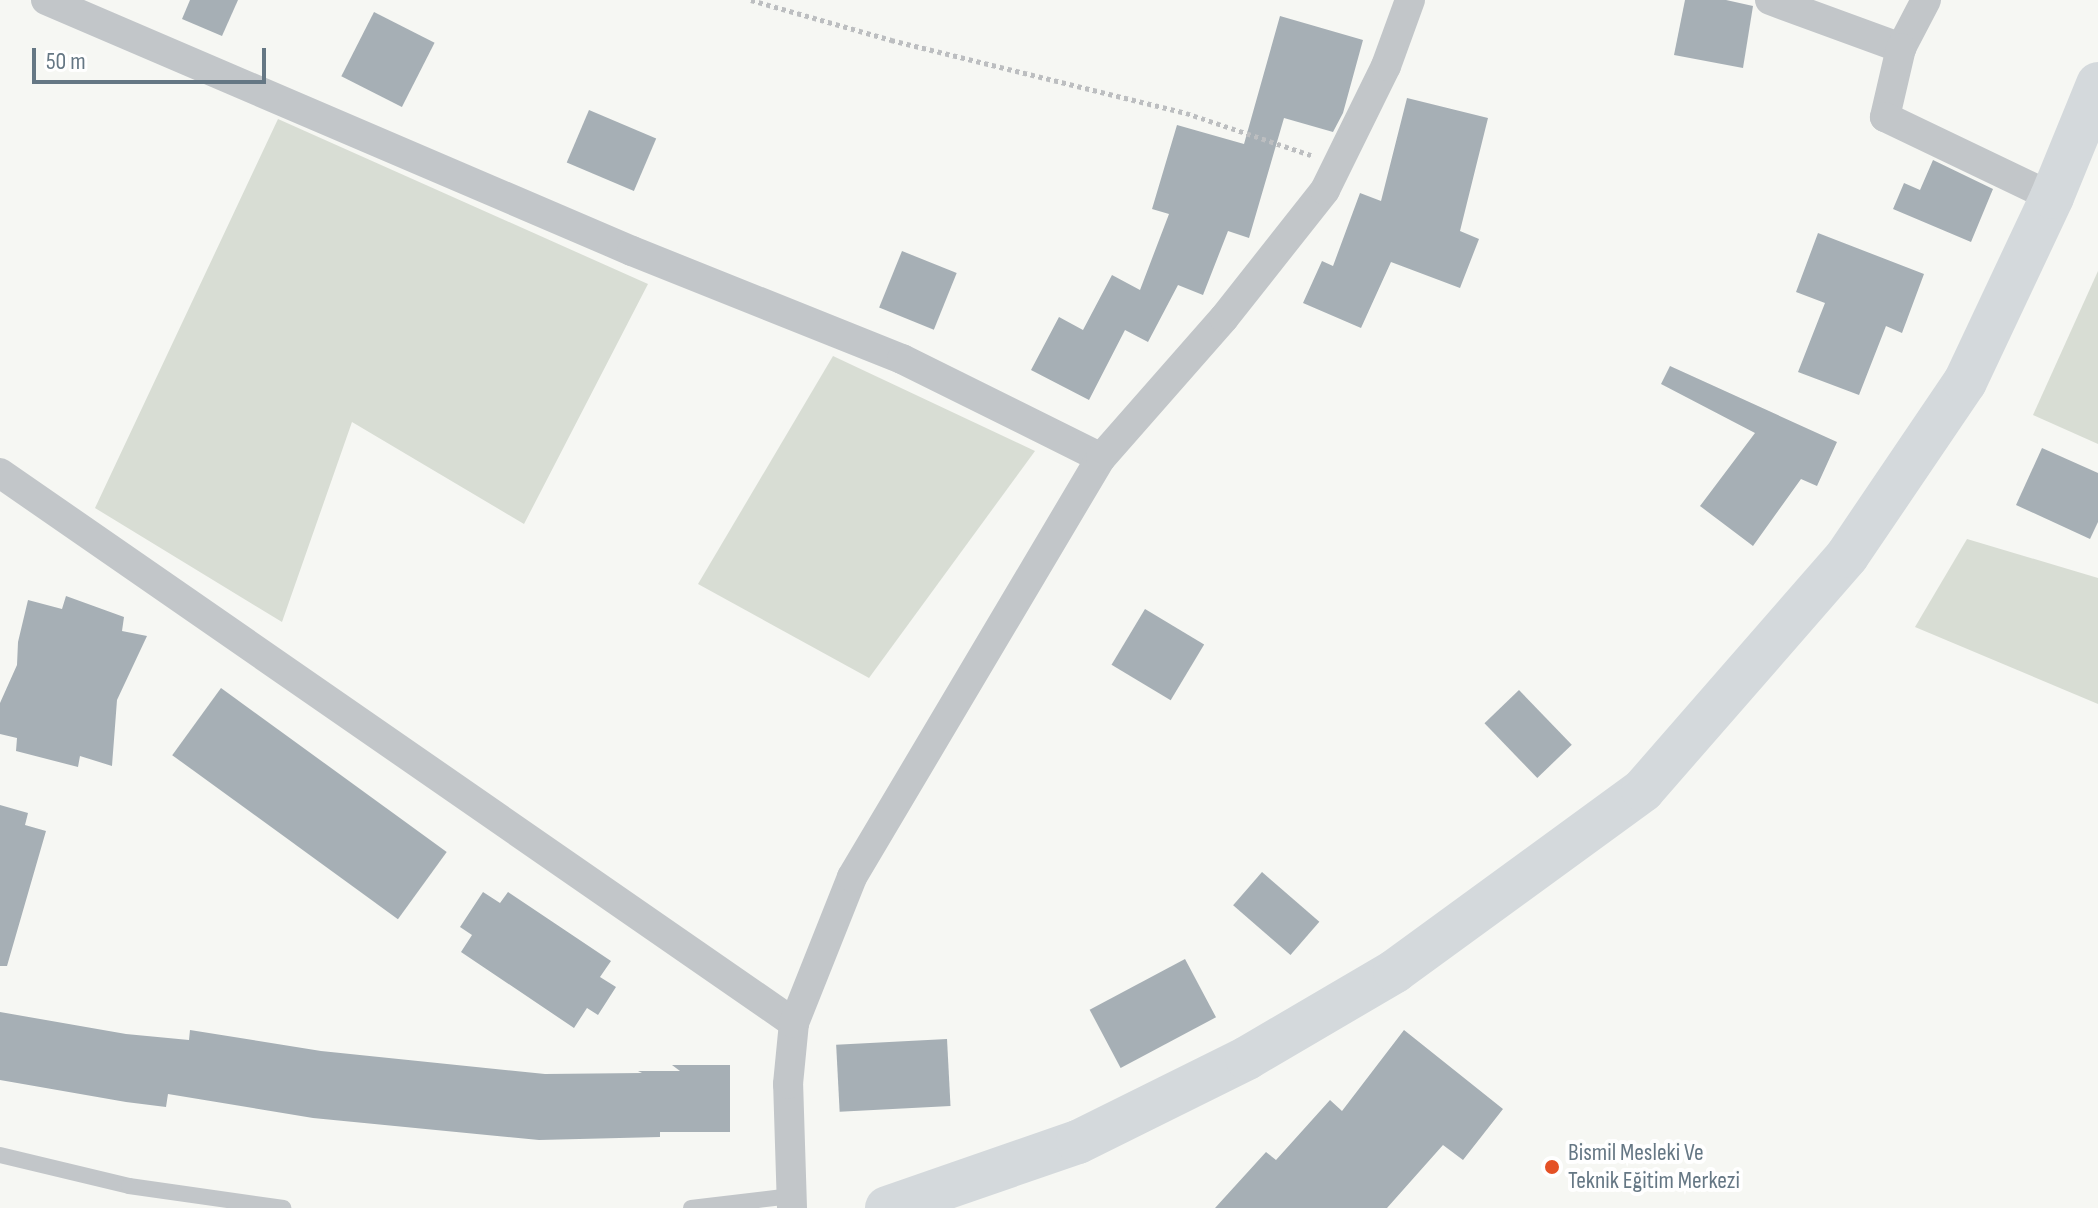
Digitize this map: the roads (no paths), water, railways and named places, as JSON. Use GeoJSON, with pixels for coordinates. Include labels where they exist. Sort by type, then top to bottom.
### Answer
{"type":"FeatureCollection","features":[{"type":"Feature","properties":{"kind":"main road"},"geometry":{"type":"LineString","coordinates":[[887,1208],[1078,1142],[1247,1058],[1395,971],[1643,790],[1856,544],[1965,382],[2052,197],[2098,84]]}},
{"type":"Feature","properties":{"kind":"street"},"geometry":{"type":"LineString","coordinates":[[46,0],[632,251],[902,359],[1101,458]]}},
{"type":"Feature","properties":{"kind":"street"},"geometry":{"type":"LineString","coordinates":[[792,1202],[788,1084],[794,1023],[852,877],[1101,458],[1224,318],[1325,190],[1386,66],[1410,0]]}},
{"type":"Feature","properties":{"kind":"street"},"geometry":{"type":"LineString","coordinates":[[1770,0],[1901,48]]}},
{"type":"Feature","properties":{"kind":"street"},"geometry":{"type":"LineString","coordinates":[[1926,0],[1901,48],[1885,117],[2052,197]]}},
{"type":"Feature","properties":{"kind":"street"},"geometry":{"type":"LineString","coordinates":[[0,473],[794,1023]]}},
{"type":"Feature","properties":{"kind":"lane"},"geometry":{"type":"LineString","coordinates":[[0,1155],[129,1186],[283,1208]]}},
{"type":"Feature","properties":{"kind":"lane"},"geometry":{"type":"LineString","coordinates":[[691,1208],[792,1202]]}},
{"type":"Feature","properties":{"kind":"place","name":"Bismil Mesleki Ve Teknik Eğitim Merkezi"},"geometry":{"type":"Point","coordinates":[1552,1167]}}]}
